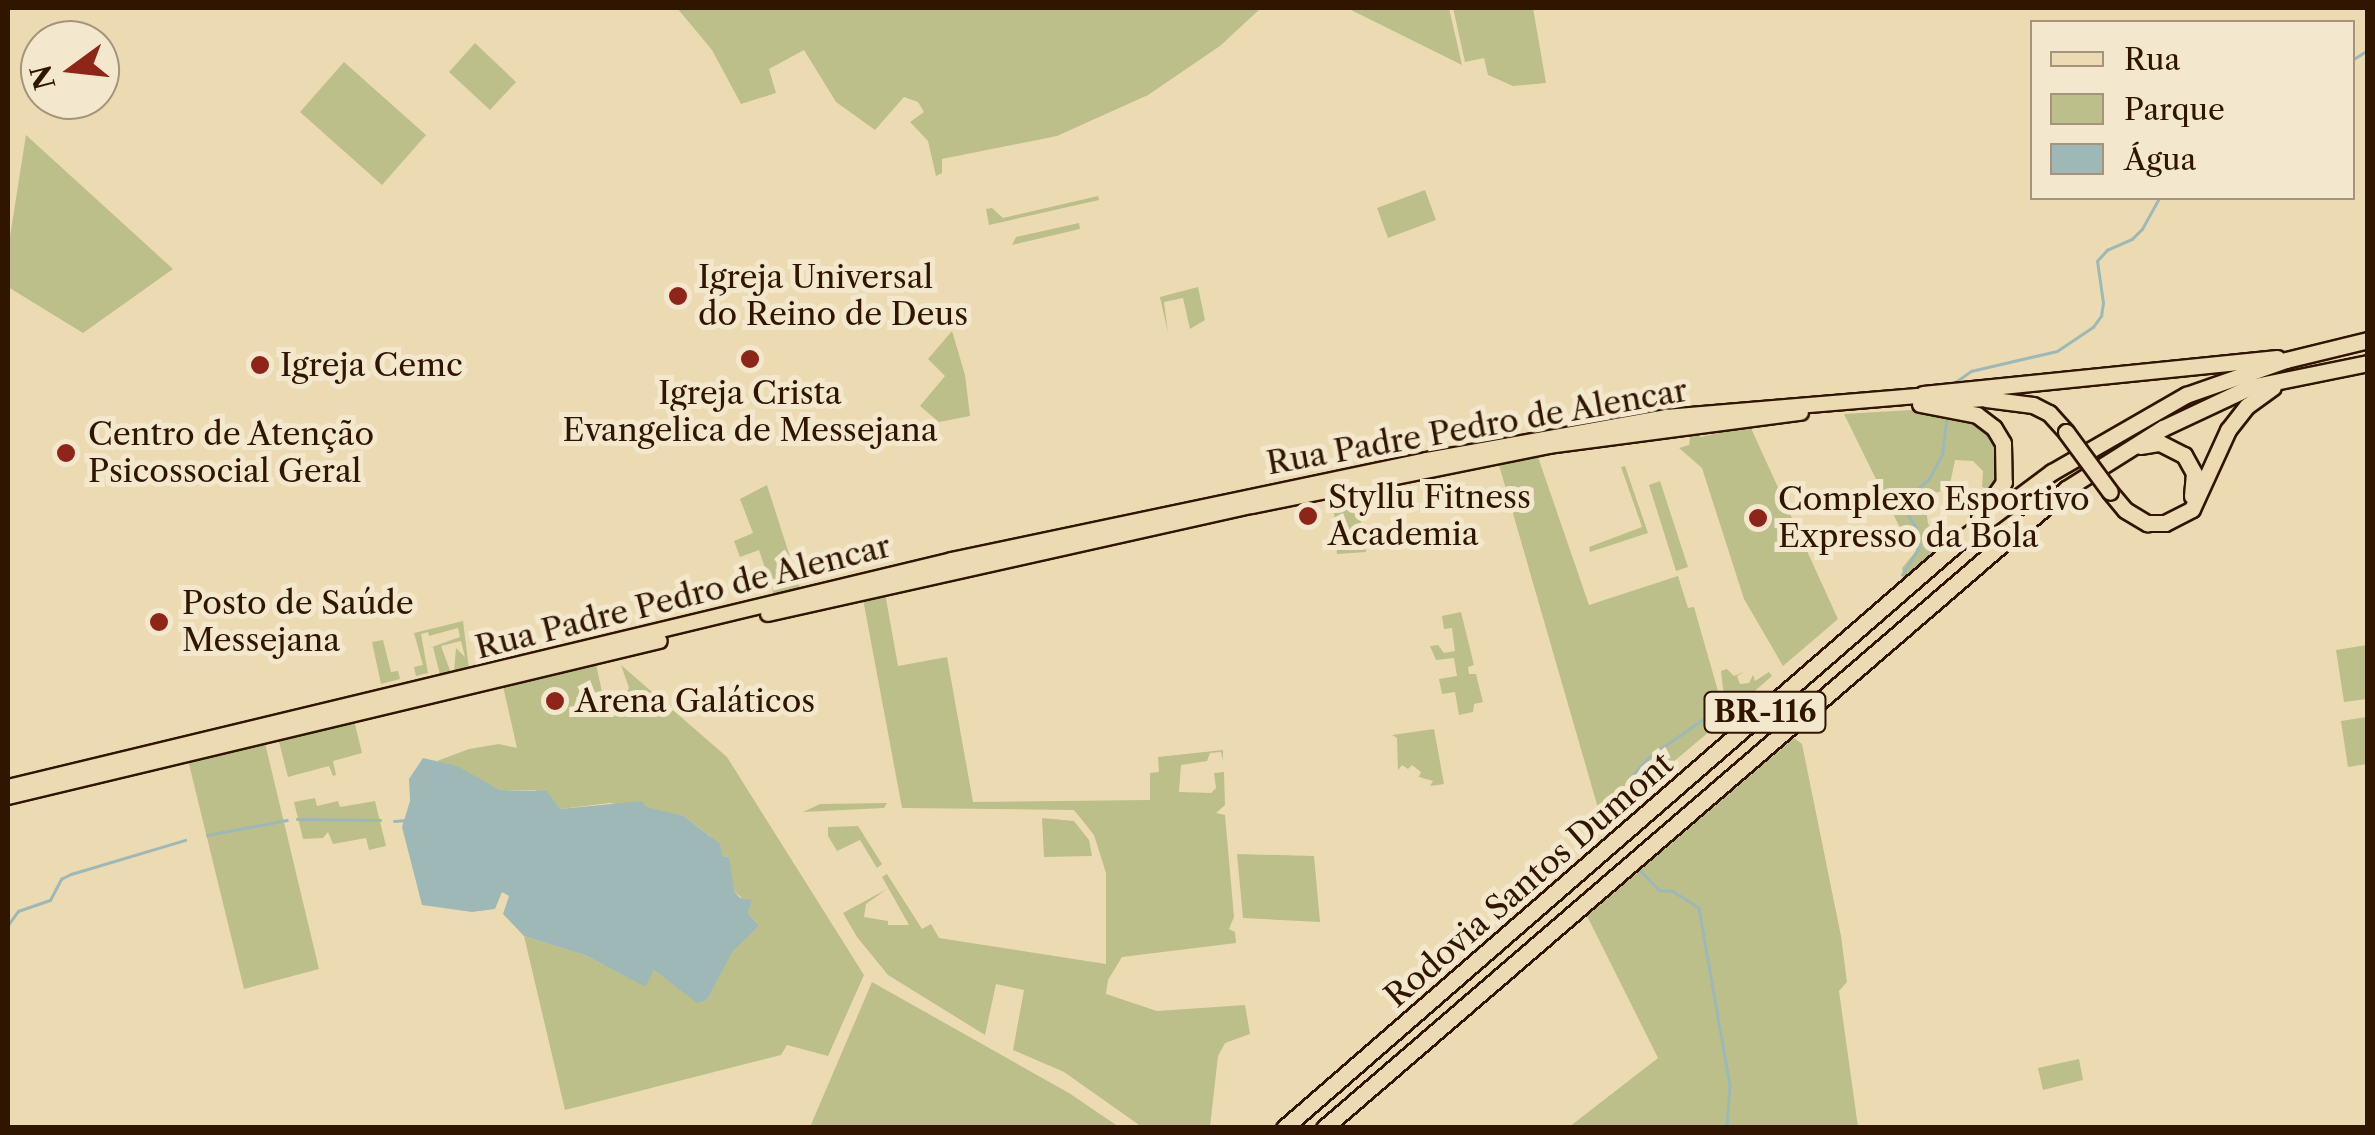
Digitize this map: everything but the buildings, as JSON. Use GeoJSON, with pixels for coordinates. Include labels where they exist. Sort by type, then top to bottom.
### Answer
{"type":"FeatureCollection","features":[{"type":"Feature","properties":{"kind":"highway","name":"Rodovia Santos Dumont"},"geometry":{"type":"LineString","coordinates":[[1284,1128],[1962,539],[2069,460],[2144,416],[2200,390],[2363,339]]}},
{"type":"Feature","properties":{"kind":"highway"},"geometry":{"type":"LineString","coordinates":[[1921,399],[2161,368],[2286,360]]}},
{"type":"Feature","properties":{"kind":"highway","name":"Rodovia Santos Dumont"},"geometry":{"type":"LineString","coordinates":[[1324,1128],[2029,518],[2125,450],[2203,407],[2282,378],[2368,363]]}},
{"type":"Feature","properties":{"kind":"highway"},"geometry":{"type":"LineString","coordinates":[[1986,399],[2033,404],[2049,413],[2125,510],[2146,523],[2165,524],[2184,514],[2200,496],[2236,418],[2282,378]]}},
{"type":"Feature","properties":{"kind":"highway"},"geometry":{"type":"LineString","coordinates":[[1921,399],[1977,416],[1994,428],[2003,443],[2006,468],[2002,488],[1962,539]]}},
{"type":"Feature","properties":{"kind":"highway"},"geometry":{"type":"LineString","coordinates":[[2125,450],[2160,443],[2184,455],[2195,481],[2184,514]]}},
{"type":"Feature","properties":{"kind":"main road","name":"BR-116"},"geometry":{"type":"LineString","coordinates":[[2326,368],[2368,372]]}},
{"type":"Feature","properties":{"kind":"main road","name":"Rua Padre Pedro de Alencar"},"geometry":{"type":"LineString","coordinates":[[8,797],[843,592],[1546,441],[1667,423],[1921,399],[1986,399]]}},
{"type":"Feature","properties":{"kind":"main road","name":"Rua Padre Pedro de Alencar"},"geometry":{"type":"LineString","coordinates":[[8,787],[424,693]]}},
{"type":"Feature","properties":{"kind":"green space"},"geometry":{"type":"Polygon","coordinates":[[[677,8],[1261,8],[1220,46],[1148,95],[1057,136],[942,159],[942,173],[936,176],[928,141],[910,122],[924,112],[918,102],[904,97],[875,130],[836,102],[804,50],[769,69],[776,93],[741,104],[712,50],[677,8]]]}},
{"type":"Feature","properties":{"kind":"green space"},"geometry":{"type":"Polygon","coordinates":[[[1347,8],[1449,8],[1462,65],[1347,8]]]}},
{"type":"Feature","properties":{"kind":"green space"},"geometry":{"type":"Polygon","coordinates":[[[1453,8],[1533,8],[1546,83],[1513,86],[1488,75],[1484,58],[1465,62],[1453,8]]]}},
{"type":"Feature","properties":{"kind":"green space"},"geometry":{"type":"Polygon","coordinates":[[[475,43],[516,82],[490,110],[449,72],[475,43]]]}},
{"type":"Feature","properties":{"kind":"green space"},"geometry":{"type":"Polygon","coordinates":[[[344,62],[426,135],[382,185],[300,112],[344,62]]]}},
{"type":"Feature","properties":{"kind":"green space"},"geometry":{"type":"Polygon","coordinates":[[[26,135],[173,269],[83,333],[8,287],[8,249],[26,135]]]}},
{"type":"Feature","properties":{"kind":"green space"},"geometry":{"type":"Polygon","coordinates":[[[1425,190],[1436,220],[1388,238],[1377,208],[1425,190]]]}},
{"type":"Feature","properties":{"kind":"green space"},"geometry":{"type":"Polygon","coordinates":[[[1098,196],[1099,200],[989,225],[986,209],[992,208],[1003,218],[1098,196]]]}},
{"type":"Feature","properties":{"kind":"green space"},"geometry":{"type":"Polygon","coordinates":[[[1079,223],[1080,229],[1012,245],[1016,237],[1079,223]]]}},
{"type":"Feature","properties":{"kind":"green space"},"geometry":{"type":"Polygon","coordinates":[[[1198,287],[1205,320],[1190,329],[1183,298],[1164,302],[1168,333],[1160,297],[1198,287]]]}},
{"type":"Feature","properties":{"kind":"green space"},"geometry":{"type":"Polygon","coordinates":[[[952,331],[965,375],[970,416],[939,422],[920,406],[945,376],[928,359],[952,331]]]}},
{"type":"Feature","properties":{"kind":"green space"},"geometry":{"type":"Polygon","coordinates":[[[1911,410],[1963,413],[1999,441],[2001,475],[1989,490],[1982,487],[1983,471],[1973,461],[1955,460],[1949,489],[1924,496],[1928,523],[1938,549],[1904,577],[1902,568],[1916,551],[1914,531],[1901,530],[1844,414],[1911,410]]]}},
{"type":"Feature","properties":{"kind":"green space"},"geometry":{"type":"Polygon","coordinates":[[[1750,426],[1838,619],[1783,666],[1744,599],[1702,468],[1679,448],[1689,445],[1691,431],[1701,437],[1750,426]]]}},
{"type":"Feature","properties":{"kind":"green space"},"geometry":{"type":"Polygon","coordinates":[[[1538,457],[1589,605],[1678,576],[1688,608],[1694,607],[1720,698],[1728,710],[1723,720],[1602,822],[1499,465],[1538,457]]]}},
{"type":"Feature","properties":{"kind":"green space"},"geometry":{"type":"Polygon","coordinates":[[[1625,466],[1648,533],[1590,552],[1589,547],[1642,527],[1621,467],[1625,466]]]}},
{"type":"Feature","properties":{"kind":"green space"},"geometry":{"type":"Polygon","coordinates":[[[1660,481],[1688,567],[1676,571],[1649,485],[1660,481]]]}},
{"type":"Feature","properties":{"kind":"green space"},"geometry":{"type":"Polygon","coordinates":[[[767,485],[800,588],[774,595],[759,550],[740,557],[734,541],[753,533],[740,499],[767,485]]]}},
{"type":"Feature","properties":{"kind":"green space"},"geometry":{"type":"Polygon","coordinates":[[[1356,493],[1366,552],[1337,554],[1333,497],[1356,493]]]}},
{"type":"Feature","properties":{"kind":"green space"},"geometry":{"type":"Polygon","coordinates":[[[885,593],[898,666],[947,657],[973,802],[1150,800],[1150,773],[1159,772],[1158,757],[1223,750],[1223,760],[1221,752],[1210,753],[1207,761],[1181,765],[1179,792],[1211,793],[1216,788],[1214,773],[1224,772],[1225,805],[1216,813],[1225,815],[1234,917],[1229,929],[1235,932],[1236,943],[1122,957],[1108,980],[1106,994],[1157,1011],[1245,1005],[1250,1034],[1225,1043],[1218,1056],[1210,1127],[1142,1127],[1064,1072],[1013,1050],[1024,990],[996,984],[985,1035],[888,975],[857,937],[843,913],[887,889],[866,904],[864,917],[888,921],[888,925],[909,925],[882,877],[887,874],[922,929],[931,924],[939,938],[1106,964],[1106,873],[1094,835],[1074,810],[902,808],[863,599],[885,593]]]}},
{"type":"Feature","properties":{"kind":"green space"},"geometry":{"type":"Polygon","coordinates":[[[1461,612],[1474,665],[1468,667],[1469,674],[1476,674],[1483,702],[1474,704],[1473,712],[1459,715],[1455,692],[1442,694],[1439,679],[1457,676],[1454,658],[1436,660],[1430,646],[1438,645],[1444,653],[1455,651],[1452,628],[1444,629],[1442,616],[1461,612]]]}},
{"type":"Feature","properties":{"kind":"green space"},"geometry":{"type":"Polygon","coordinates":[[[463,621],[469,669],[454,672],[456,648],[465,657],[461,641],[441,646],[451,673],[440,675],[433,647],[429,648],[460,637],[458,628],[429,636],[428,632],[421,634],[428,673],[416,676],[414,667],[423,665],[414,633],[463,621]]]}},
{"type":"Feature","properties":{"kind":"green space"},"geometry":{"type":"Polygon","coordinates":[[[383,640],[391,672],[398,671],[400,679],[381,684],[372,642],[383,640]]]}},
{"type":"Feature","properties":{"kind":"green space"},"geometry":{"type":"Polygon","coordinates":[[[2367,645],[2367,699],[2344,702],[2336,650],[2367,645]]]}},
{"type":"Feature","properties":{"kind":"green space"},"geometry":{"type":"Polygon","coordinates":[[[596,664],[607,715],[621,704],[629,688],[621,665],[727,757],[864,975],[828,1056],[787,1045],[781,1055],[565,1110],[524,936],[587,956],[644,986],[654,970],[684,992],[707,1000],[733,950],[759,926],[748,913],[751,900],[745,901],[734,891],[727,870],[729,857],[722,856],[710,836],[684,816],[610,803],[560,809],[535,790],[500,790],[437,761],[469,749],[499,744],[517,748],[503,686],[596,664]]]}},
{"type":"Feature","properties":{"kind":"green space"},"geometry":{"type":"Polygon","coordinates":[[[1727,669],[1734,676],[1744,672],[1737,676],[1740,684],[1749,683],[1753,675],[1755,681],[1769,672],[1772,676],[1734,709],[1723,689],[1721,671],[1727,669]]]}},
{"type":"Feature","properties":{"kind":"green space"},"geometry":{"type":"Polygon","coordinates":[[[2367,717],[2367,764],[2348,767],[2341,721],[2367,717]]]}},
{"type":"Feature","properties":{"kind":"green space"},"geometry":{"type":"Polygon","coordinates":[[[354,720],[362,753],[333,761],[333,776],[329,766],[288,777],[278,738],[354,720]]]}},
{"type":"Feature","properties":{"kind":"green space"},"geometry":{"type":"Polygon","coordinates":[[[1434,729],[1444,784],[1430,786],[1433,781],[1419,777],[1421,772],[1412,765],[1408,769],[1402,765],[1398,770],[1397,738],[1392,735],[1434,729]]]}},
{"type":"Feature","properties":{"kind":"green space"},"geometry":{"type":"Polygon","coordinates":[[[1794,738],[1802,744],[1841,936],[1847,982],[1839,991],[1858,1127],[1569,1127],[1658,1058],[1587,916],[1794,738]]]}},
{"type":"Feature","properties":{"kind":"green space"},"geometry":{"type":"Polygon","coordinates":[[[265,743],[319,969],[244,989],[188,760],[265,743]]]}},
{"type":"Feature","properties":{"kind":"green space"},"geometry":{"type":"Polygon","coordinates":[[[315,798],[317,806],[338,801],[340,807],[375,801],[386,846],[369,850],[366,838],[333,844],[328,832],[323,838],[303,839],[294,802],[315,798]]]}},
{"type":"Feature","properties":{"kind":"green space"},"geometry":{"type":"Polygon","coordinates":[[[887,803],[884,808],[803,812],[820,804],[887,803]]]}},
{"type":"Feature","properties":{"kind":"green space"},"geometry":{"type":"Polygon","coordinates":[[[1042,818],[1074,821],[1089,840],[1092,856],[1044,857],[1042,818]]]}},
{"type":"Feature","properties":{"kind":"green space"},"geometry":{"type":"Polygon","coordinates":[[[858,826],[882,864],[877,868],[860,840],[837,851],[828,836],[828,827],[858,826]]]}},
{"type":"Feature","properties":{"kind":"green space"},"geometry":{"type":"Polygon","coordinates":[[[1237,854],[1314,856],[1320,922],[1243,918],[1237,854]]]}},
{"type":"Feature","properties":{"kind":"green space"},"geometry":{"type":"Polygon","coordinates":[[[872,982],[1069,1093],[1119,1127],[810,1127],[872,982]]]}},
{"type":"Feature","properties":{"kind":"green space"},"geometry":{"type":"Polygon","coordinates":[[[2079,1059],[2083,1080],[2043,1090],[2038,1068],[2079,1059]]]}},
{"type":"Feature","properties":{"kind":"water"},"geometry":{"type":"Polygon","coordinates":[[[423,758],[457,766],[500,790],[547,791],[560,809],[642,801],[646,807],[684,816],[720,844],[722,856],[729,857],[734,891],[740,898],[752,900],[748,913],[759,926],[733,951],[707,1000],[697,1003],[654,970],[645,987],[587,956],[524,936],[503,914],[509,896],[502,892],[495,909],[472,912],[422,905],[402,827],[410,801],[409,779],[423,758]]]}},
{"type":"Feature","properties":{"kind":"waterway"},"geometry":{"type":"LineString","coordinates":[[2355,58],[2368,50]]}},
{"type":"Feature","properties":{"kind":"waterway"},"geometry":{"type":"LineString","coordinates":[[1954,383],[1971,371],[2057,351],[2093,327],[2101,316],[2103,303],[2097,261],[2107,250],[2132,239],[2142,229],[2158,200]]}},
{"type":"Feature","properties":{"kind":"waterway"},"geometry":{"type":"LineString","coordinates":[[1902,575],[1919,548],[1916,528],[1905,511],[1908,497],[1929,479],[1942,455],[1947,414]]}},
{"type":"Feature","properties":{"kind":"waterway"},"geometry":{"type":"LineString","coordinates":[[1621,807],[1630,778],[1649,757],[1716,710]]}},
{"type":"Feature","properties":{"kind":"waterway"},"geometry":{"type":"LineString","coordinates":[[297,819],[380,820]]}},
{"type":"Feature","properties":{"kind":"waterway"},"geometry":{"type":"LineString","coordinates":[[207,835],[287,820]]}},
{"type":"Feature","properties":{"kind":"waterway"},"geometry":{"type":"LineString","coordinates":[[394,821],[410,820]]}},
{"type":"Feature","properties":{"kind":"waterway"},"geometry":{"type":"LineString","coordinates":[[8,925],[18,911],[50,900],[61,879],[71,874],[185,840]]}},
{"type":"Feature","properties":{"kind":"waterway"},"geometry":{"type":"LineString","coordinates":[[1640,870],[1659,890],[1673,891],[1699,908],[1730,1085],[1727,1128]]}},
{"type":"Feature","properties":{"kind":"place","name":"Igreja Universal do Reino de Deus"},"geometry":{"type":"Point","coordinates":[678,296]}},
{"type":"Feature","properties":{"kind":"place","name":"Igreja Crista Evangelica de Messejana"},"geometry":{"type":"Point","coordinates":[750,359]}},
{"type":"Feature","properties":{"kind":"place","name":"Igreja Cemc"},"geometry":{"type":"Point","coordinates":[260,365]}},
{"type":"Feature","properties":{"kind":"place","name":"Centro de Atenção Psicossocial Geral"},"geometry":{"type":"Point","coordinates":[66,453]}},
{"type":"Feature","properties":{"kind":"place","name":"Styllu Fitness Academia"},"geometry":{"type":"Point","coordinates":[1308,516]}},
{"type":"Feature","properties":{"kind":"place","name":"Complexo Esportivo Expresso da Bola"},"geometry":{"type":"Point","coordinates":[1758,518]}},
{"type":"Feature","properties":{"kind":"place","name":"Posto de Saúde Messejana"},"geometry":{"type":"Point","coordinates":[159,622]}},
{"type":"Feature","properties":{"kind":"place","name":"Arena Galáticos"},"geometry":{"type":"Point","coordinates":[555,701]}}]}
